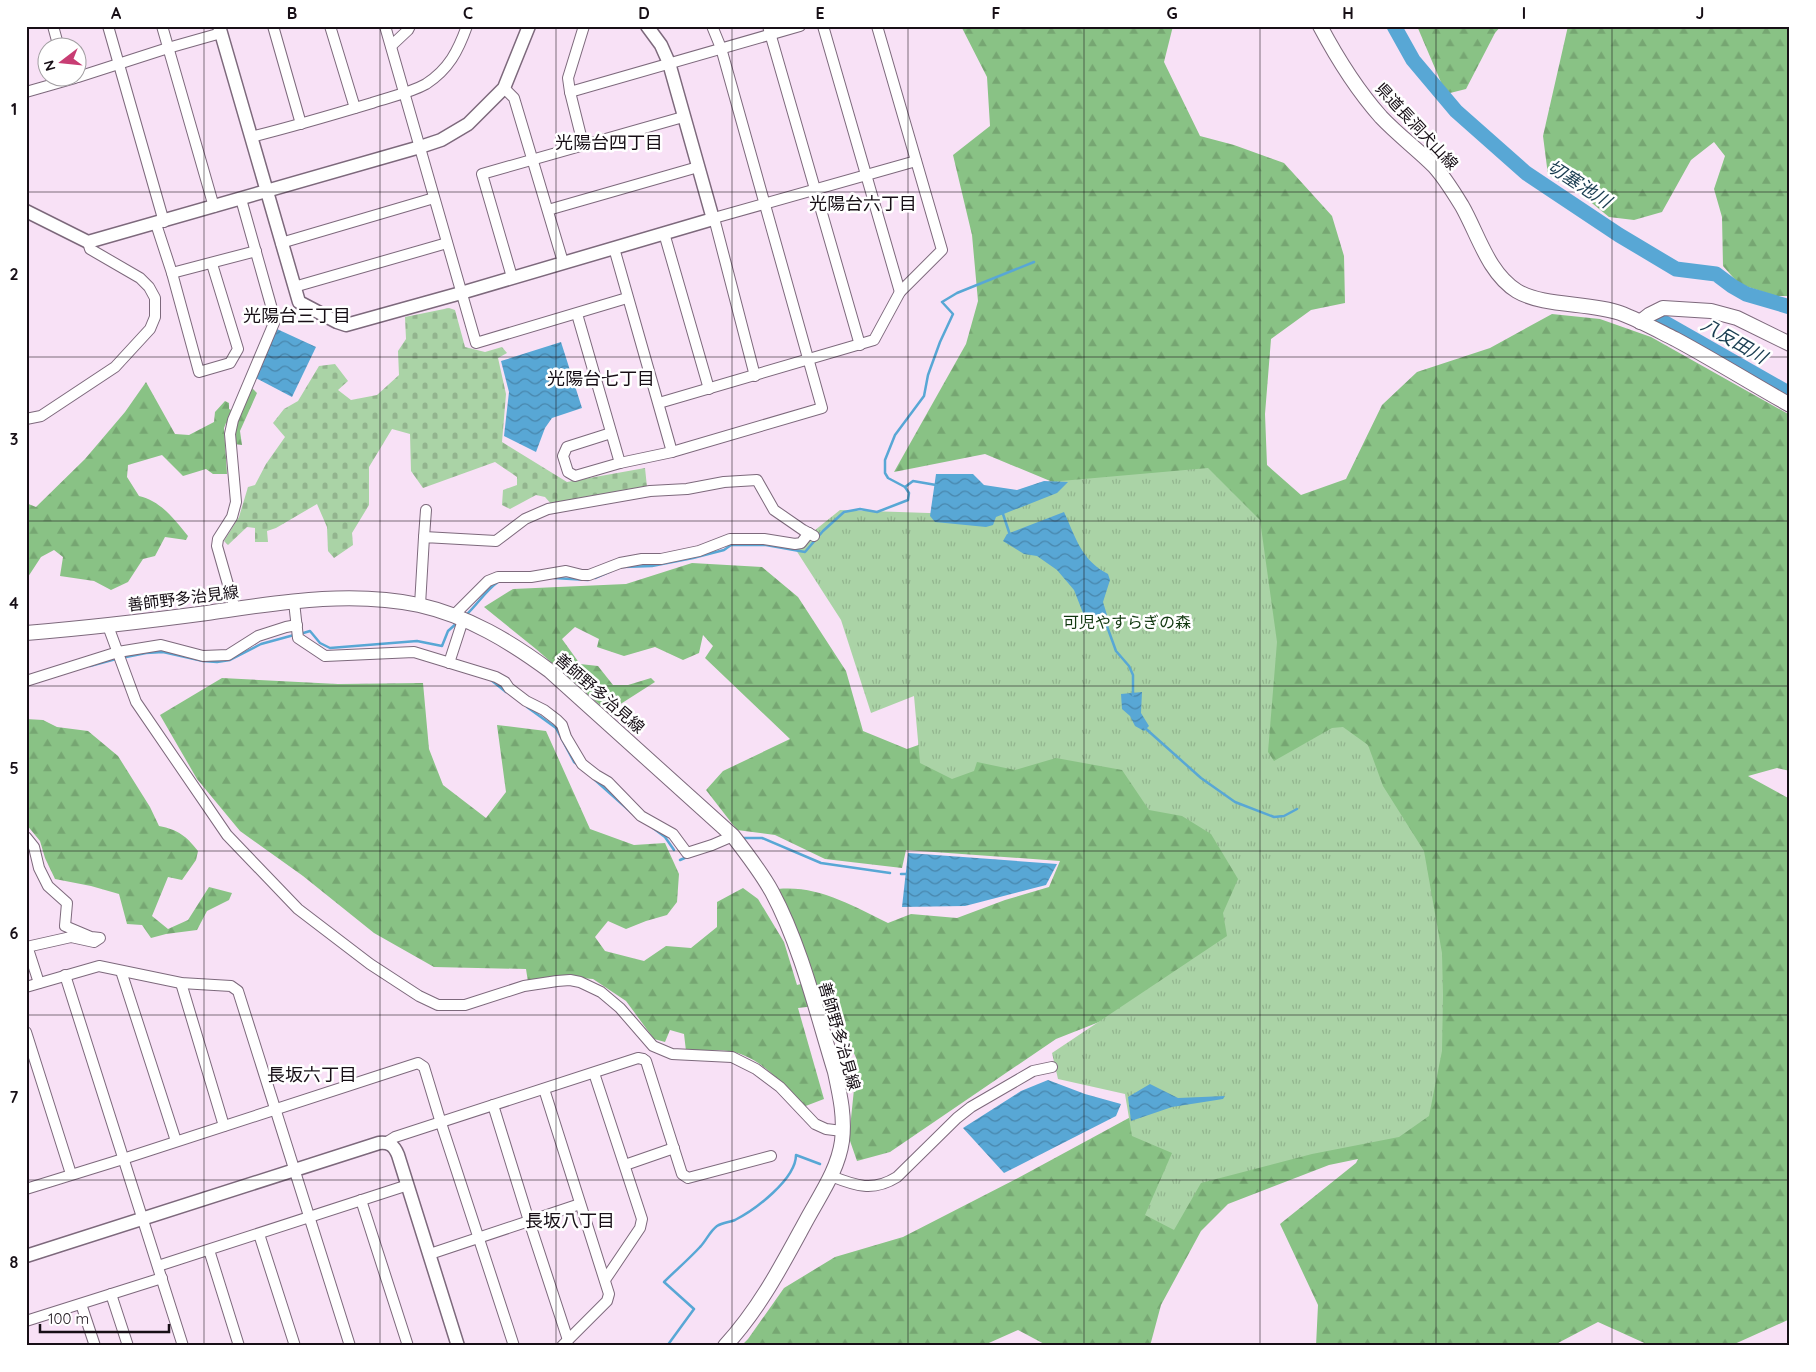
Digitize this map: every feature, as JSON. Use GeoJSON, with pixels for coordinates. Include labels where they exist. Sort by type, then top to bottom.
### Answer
{"type":"FeatureCollection","features":[{"type":"Feature","properties":{"kind":"main road","name":"県道長洞犬山線"},"geometry":{"type":"LineString","coordinates":[[1320,26],[1369,103],[1382,118],[1435,168],[1450,187],[1494,267],[1510,286],[1538,299],[1598,307],[1620,313],[1694,350],[1790,405]]}},
{"type":"Feature","properties":{"kind":"main road"},"geometry":{"type":"LineString","coordinates":[[1640,322],[1662,308],[1711,311],[1737,318],[1790,344]]}},
{"type":"Feature","properties":{"kind":"main road","name":"善師野多治見線"},"geometry":{"type":"LineString","coordinates":[[26,633],[108,626],[326,598],[381,600],[420,605],[491,632],[509,642],[550,671],[733,836],[772,892],[788,927],[835,1072],[842,1110],[842,1131],[839,1154],[831,1176],[773,1282],[741,1328],[725,1346]]}},
{"type":"Feature","properties":{"kind":"street"},"geometry":{"type":"LineString","coordinates":[[108,26],[199,372],[230,363],[238,349],[212,264]]}},
{"type":"Feature","properties":{"kind":"street"},"geometry":{"type":"LineString","coordinates":[[162,26],[214,207]]}},
{"type":"Feature","properties":{"kind":"street"},"geometry":{"type":"LineString","coordinates":[[273,26],[301,124]]}},
{"type":"Feature","properties":{"kind":"street"},"geometry":{"type":"LineString","coordinates":[[330,26],[356,108]]}},
{"type":"Feature","properties":{"kind":"street"},"geometry":{"type":"LineString","coordinates":[[385,26],[476,342],[627,298]]}},
{"type":"Feature","properties":{"kind":"street"},"geometry":{"type":"LineString","coordinates":[[391,46],[410,26]]}},
{"type":"Feature","properties":{"kind":"street"},"geometry":{"type":"LineString","coordinates":[[251,137],[356,108],[426,84],[444,68],[457,52],[467,26]]}},
{"type":"Feature","properties":{"kind":"street"},"geometry":{"type":"LineString","coordinates":[[26,211],[88,242],[160,223],[441,140],[468,124],[504,88],[529,26]]}},
{"type":"Feature","properties":{"kind":"street"},"geometry":{"type":"LineString","coordinates":[[583,144],[568,78],[584,26]]}},
{"type":"Feature","properties":{"kind":"street"},"geometry":{"type":"LineString","coordinates":[[647,26],[661,45],[669,63],[714,218],[755,376]]}},
{"type":"Feature","properties":{"kind":"street"},"geometry":{"type":"LineString","coordinates":[[611,434],[567,447],[563,456],[568,472],[575,476],[620,463],[672,452],[822,408],[721,48],[712,26]]}},
{"type":"Feature","properties":{"kind":"street"},"geometry":{"type":"LineString","coordinates":[[570,92],[721,48],[769,30],[800,26]]}},
{"type":"Feature","properties":{"kind":"street"},"geometry":{"type":"LineString","coordinates":[[823,26],[900,292]]}},
{"type":"Feature","properties":{"kind":"street"},"geometry":{"type":"LineString","coordinates":[[659,403],[874,340],[900,292],[942,250],[877,26]]}},
{"type":"Feature","properties":{"kind":"street"},"geometry":{"type":"LineString","coordinates":[[88,73],[220,30],[299,302],[346,325],[462,293],[764,203],[916,161]]}},
{"type":"Feature","properties":{"kind":"street"},"geometry":{"type":"LineString","coordinates":[[769,30],[860,344]]}},
{"type":"Feature","properties":{"kind":"street"},"geometry":{"type":"LineString","coordinates":[[26,92],[39,88]]}},
{"type":"Feature","properties":{"kind":"street"},"geometry":{"type":"LineString","coordinates":[[504,88],[514,98],[563,262]]}},
{"type":"Feature","properties":{"kind":"street"},"geometry":{"type":"LineString","coordinates":[[512,277],[482,174],[684,117]]}},
{"type":"Feature","properties":{"kind":"street"},"geometry":{"type":"LineString","coordinates":[[548,210],[698,167]]}},
{"type":"Feature","properties":{"kind":"street"},"geometry":{"type":"LineString","coordinates":[[281,243],[434,198]]}},
{"type":"Feature","properties":{"kind":"street"},"geometry":{"type":"LineString","coordinates":[[235,609],[217,546],[221,534],[232,517],[236,502],[230,434],[233,420],[274,323],[272,309],[241,199]]}},
{"type":"Feature","properties":{"kind":"street"},"geometry":{"type":"LineString","coordinates":[[664,233],[709,389]]}},
{"type":"Feature","properties":{"kind":"street"},"geometry":{"type":"LineString","coordinates":[[26,420],[41,416],[115,367],[150,329],[155,317],[155,298],[149,287],[140,278],[90,249],[88,242]]}},
{"type":"Feature","properties":{"kind":"street"},"geometry":{"type":"LineString","coordinates":[[294,288],[447,243]]}},
{"type":"Feature","properties":{"kind":"street"},"geometry":{"type":"LineString","coordinates":[[614,248],[672,452]]}},
{"type":"Feature","properties":{"kind":"street"},"geometry":{"type":"LineString","coordinates":[[172,273],[212,264],[256,250]]}},
{"type":"Feature","properties":{"kind":"street"},"geometry":{"type":"LineString","coordinates":[[577,314],[620,463]]}},
{"type":"Feature","properties":{"kind":"street"},"geometry":{"type":"LineString","coordinates":[[424,537],[496,542],[525,519],[548,508],[650,491],[687,489],[724,482],[757,480],[774,510],[812,534],[801,543],[795,544],[764,539],[730,539],[699,551],[671,557],[620,563],[582,575],[566,571],[532,577],[498,577],[488,581],[459,621],[455,646],[449,663]]}},
{"type":"Feature","properties":{"kind":"street"},"geometry":{"type":"LineString","coordinates":[[420,605],[426,510]]}},
{"type":"Feature","properties":{"kind":"street"},"geometry":{"type":"LineString","coordinates":[[294,602],[297,631]]}},
{"type":"Feature","properties":{"kind":"street","name":"善師野多治見線"},"geometry":{"type":"LineString","coordinates":[[108,626],[136,702],[227,835],[298,909],[370,964],[420,996],[438,1005],[466,1005],[506,991],[532,985],[564,980],[580,982],[602,992],[620,1008],[653,1046],[672,1054],[732,1057],[756,1069],[780,1087],[815,1124],[826,1129],[842,1131]]}},
{"type":"Feature","properties":{"kind":"street"},"geometry":{"type":"LineString","coordinates":[[26,681],[118,652],[161,645],[204,656],[223,656],[234,652],[258,636],[286,627],[297,631],[325,656],[414,652],[496,677],[505,682],[509,688],[526,700],[544,710],[562,725],[566,737],[582,764],[608,782],[641,816],[673,834],[687,853],[733,836]]}},
{"type":"Feature","properties":{"kind":"street"},"geometry":{"type":"LineString","coordinates":[[26,837],[34,847],[39,868],[48,886],[67,903],[65,926],[91,937],[100,938],[94,942],[71,937],[31,946],[26,951],[29,952],[39,983]]}},
{"type":"Feature","properties":{"kind":"street"},"geometry":{"type":"LineString","coordinates":[[26,988],[99,966],[181,983],[231,986],[238,991],[350,1346]]}},
{"type":"Feature","properties":{"kind":"street"},"geometry":{"type":"LineString","coordinates":[[121,970],[176,1141]]}},
{"type":"Feature","properties":{"kind":"street"},"geometry":{"type":"LineString","coordinates":[[65,975],[183,1346]]}},
{"type":"Feature","properties":{"kind":"street"},"geometry":{"type":"LineString","coordinates":[[181,983],[224,1126]]}},
{"type":"Feature","properties":{"kind":"street"},"geometry":{"type":"LineString","coordinates":[[26,1032],[71,1174]]}},
{"type":"Feature","properties":{"kind":"street"},"geometry":{"type":"LineString","coordinates":[[643,1059],[653,1046]]}},
{"type":"Feature","properties":{"kind":"street"},"geometry":{"type":"LineString","coordinates":[[26,1256],[378,1143],[387,1142],[396,1137],[638,1058],[646,1061],[682,1174],[688,1178],[770,1156]]}},
{"type":"Feature","properties":{"kind":"street"},"geometry":{"type":"LineString","coordinates":[[26,1189],[418,1063],[424,1067],[440,1123],[514,1346]]}},
{"type":"Feature","properties":{"kind":"street"},"geometry":{"type":"LineString","coordinates":[[831,1176],[865,1187],[888,1182],[897,1177],[958,1118],[971,1108],[1033,1071],[1052,1067]]}},
{"type":"Feature","properties":{"kind":"street"},"geometry":{"type":"LineString","coordinates":[[594,1073],[642,1219],[640,1228],[605,1280]]}},
{"type":"Feature","properties":{"kind":"street"},"geometry":{"type":"LineString","coordinates":[[492,1105],[565,1343],[607,1301],[609,1294],[544,1088]]}},
{"type":"Feature","properties":{"kind":"street"},"geometry":{"type":"LineString","coordinates":[[387,1142],[395,1147],[458,1346]]}},
{"type":"Feature","properties":{"kind":"street"},"geometry":{"type":"LineString","coordinates":[[625,1165],[674,1148]]}},
{"type":"Feature","properties":{"kind":"street"},"geometry":{"type":"LineString","coordinates":[[158,1266],[408,1185]]}},
{"type":"Feature","properties":{"kind":"street"},"geometry":{"type":"LineString","coordinates":[[361,1200],[408,1346]]}},
{"type":"Feature","properties":{"kind":"street"},"geometry":{"type":"LineString","coordinates":[[430,1254],[580,1204]]}},
{"type":"Feature","properties":{"kind":"street"},"geometry":{"type":"LineString","coordinates":[[260,1234],[295,1346]]}},
{"type":"Feature","properties":{"kind":"street"},"geometry":{"type":"LineString","coordinates":[[209,1250],[239,1346]]}},
{"type":"Feature","properties":{"kind":"street"},"geometry":{"type":"LineString","coordinates":[[26,1321],[162,1278]]}},
{"type":"Feature","properties":{"kind":"street"},"geometry":{"type":"LineString","coordinates":[[111,1294],[128,1346]]}},
{"type":"Feature","properties":{"kind":"street"},"geometry":{"type":"LineString","coordinates":[[81,1304],[95,1346]]}},
{"type":"Feature","properties":{"kind":"green space"},"geometry":{"type":"Polygon","coordinates":[[[961,26],[1173,26],[1164,62],[1200,136],[1234,145],[1284,163],[1332,216],[1344,256],[1345,303],[1311,310],[1271,339],[1265,414],[1267,465],[1301,495],[1346,479],[1382,405],[1417,372],[1490,348],[1552,314],[1600,319],[1651,337],[1790,415],[1790,771],[1777,768],[1748,776],[1790,799],[1790,1319],[1730,1346],[1651,1346],[1598,1322],[1558,1343],[1560,1346],[1316,1346],[1318,1305],[1280,1224],[1356,1163],[1358,1159],[1329,1165],[1228,1204],[1201,1231],[1161,1305],[1150,1346],[1048,1346],[1018,1330],[982,1346],[741,1346],[784,1288],[835,1257],[903,1237],[1138,1113],[1122,1013],[1056,1039],[890,1152],[857,1161],[849,1138],[857,1060],[832,1004],[798,1008],[824,1099],[803,1107],[772,1074],[744,1055],[722,1051],[686,1051],[684,1034],[670,1030],[665,1042],[654,1039],[626,1001],[593,979],[548,977],[528,982],[526,969],[434,967],[374,933],[303,876],[240,831],[197,779],[160,715],[222,678],[338,684],[423,683],[429,749],[443,785],[486,818],[506,792],[497,725],[546,731],[590,829],[634,845],[665,843],[679,874],[677,902],[667,915],[626,929],[608,921],[595,937],[605,951],[644,961],[666,946],[691,948],[717,927],[717,902],[743,888],[758,899],[784,942],[797,985],[813,981],[786,904],[778,889],[807,890],[835,898],[888,923],[911,914],[957,918],[1005,900],[1049,887],[1060,861],[906,850],[902,868],[825,859],[775,835],[737,830],[706,790],[723,771],[790,739],[705,658],[713,646],[703,635],[699,653],[683,660],[655,647],[624,656],[597,647],[599,639],[575,627],[562,639],[580,664],[598,666],[613,685],[628,685],[651,678],[655,682],[608,712],[536,649],[484,607],[513,589],[626,584],[692,563],[762,567],[798,597],[846,671],[863,731],[907,749],[958,731],[989,553],[1067,488],[985,454],[894,472],[966,344],[978,301],[972,235],[953,155],[990,126],[987,77],[961,26]]]}},
{"type":"Feature","properties":{"kind":"green space"},"geometry":{"type":"Polygon","coordinates":[[[1417,26],[1501,26],[1495,33],[1466,89],[1446,94],[1417,26]]]}},
{"type":"Feature","properties":{"kind":"green space"},"geometry":{"type":"Polygon","coordinates":[[[1568,26],[1790,26],[1790,296],[1776,296],[1739,284],[1723,266],[1722,217],[1714,189],[1725,156],[1714,142],[1691,160],[1662,212],[1634,220],[1609,217],[1582,195],[1548,175],[1543,136],[1568,26]]]}},
{"type":"Feature","properties":{"kind":"green space"},"geometry":{"type":"Polygon","coordinates":[[[449,308],[455,310],[465,347],[485,352],[502,347],[507,353],[498,358],[506,394],[502,442],[567,482],[645,468],[647,487],[552,505],[545,497],[536,495],[510,509],[502,505],[503,490],[517,485],[517,477],[495,462],[423,488],[411,471],[410,434],[392,429],[369,467],[369,505],[352,533],[353,545],[334,558],[328,551],[327,527],[317,504],[276,528],[267,531],[268,542],[255,542],[255,528],[247,527],[228,545],[224,541],[239,517],[248,487],[255,485],[266,464],[285,437],[273,423],[284,409],[298,401],[319,366],[335,364],[348,381],[338,390],[351,400],[377,395],[399,375],[398,351],[406,339],[405,317],[449,308]]]}},
{"type":"Feature","properties":{"kind":"green space"},"geometry":{"type":"Polygon","coordinates":[[[146,382],[175,434],[189,435],[214,422],[215,412],[225,401],[229,403],[229,409],[238,413],[252,388],[257,393],[240,431],[242,445],[234,444],[234,424],[226,423],[224,428],[227,474],[213,474],[206,469],[183,476],[162,455],[128,465],[127,477],[139,496],[154,502],[167,512],[188,536],[186,540],[165,537],[155,556],[143,559],[128,582],[111,590],[94,581],[60,576],[63,557],[54,550],[41,557],[26,580],[26,503],[36,507],[85,459],[125,412],[146,382]]]}},
{"type":"Feature","properties":{"kind":"green space","name":"可児やすらぎの森"},"geometry":{"type":"Polygon","coordinates":[[[1208,468],[1260,520],[1277,642],[1268,752],[1274,761],[1332,728],[1343,727],[1368,745],[1383,786],[1424,851],[1442,953],[1442,1051],[1429,1116],[1399,1137],[1312,1154],[1201,1183],[1174,1230],[1145,1215],[1172,1153],[1132,1136],[1125,1094],[1058,1079],[1052,1053],[1227,936],[1223,913],[1238,879],[1211,834],[1182,816],[1149,810],[1122,770],[1056,758],[1015,770],[977,762],[974,771],[952,779],[920,763],[914,696],[871,713],[841,620],[794,547],[840,510],[988,515],[1038,483],[1208,468]]]}},
{"type":"Feature","properties":{"kind":"green space"},"geometry":{"type":"Polygon","coordinates":[[[26,719],[43,720],[57,727],[88,731],[118,756],[150,807],[159,826],[182,834],[198,851],[196,860],[182,880],[168,877],[152,916],[168,929],[188,920],[209,887],[232,893],[229,900],[207,911],[197,930],[151,938],[142,925],[127,924],[119,894],[55,879],[45,858],[40,841],[26,824],[26,719]]]}},
{"type":"Feature","properties":{"kind":"water"},"geometry":{"type":"Polygon","coordinates":[[[277,329],[316,347],[292,397],[252,376],[277,329]]]}},
{"type":"Feature","properties":{"kind":"water"},"geometry":{"type":"Polygon","coordinates":[[[561,342],[582,408],[552,418],[545,428],[536,452],[504,436],[509,392],[501,361],[561,342]]]}},
{"type":"Feature","properties":{"kind":"water"},"geometry":{"type":"Polygon","coordinates":[[[936,474],[973,474],[984,485],[1017,490],[1044,481],[1068,482],[1057,493],[996,517],[993,525],[986,527],[935,522],[930,516],[936,474]]]}},
{"type":"Feature","properties":{"kind":"water"},"geometry":{"type":"Polygon","coordinates":[[[1064,512],[1085,555],[1091,562],[1108,574],[1110,580],[1103,602],[1107,615],[1105,621],[1083,613],[1074,590],[1057,570],[1037,556],[1024,554],[1003,541],[1007,534],[1064,512]]]}},
{"type":"Feature","properties":{"kind":"water"},"geometry":{"type":"Polygon","coordinates":[[[1142,692],[1141,713],[1149,726],[1144,731],[1135,726],[1130,716],[1122,709],[1121,694],[1142,692]]]}},
{"type":"Feature","properties":{"kind":"water"},"geometry":{"type":"Polygon","coordinates":[[[908,853],[1057,864],[1046,885],[965,906],[902,907],[908,853]]]}},
{"type":"Feature","properties":{"kind":"water"},"geometry":{"type":"Polygon","coordinates":[[[1048,1080],[1085,1094],[1121,1104],[1116,1116],[1004,1173],[963,1128],[1021,1091],[1048,1080]]]}},
{"type":"Feature","properties":{"kind":"water"},"geometry":{"type":"Polygon","coordinates":[[[1150,1084],[1178,1098],[1225,1096],[1223,1099],[1172,1107],[1131,1121],[1128,1097],[1150,1084]]]}},
{"type":"Feature","properties":{"kind":"waterway","name":"切塞池川"},"geometry":{"type":"LineString","coordinates":[[1394,26],[1413,60],[1456,111],[1526,173],[1619,235],[1676,269],[1716,274],[1746,294],[1790,307]]}},
{"type":"Feature","properties":{"kind":"waterway"},"geometry":{"type":"LineString","coordinates":[[623,567],[652,566],[693,558],[724,550],[731,545],[766,545],[805,552],[823,531],[844,512],[860,509],[877,512],[908,500],[909,493],[905,487],[888,478],[885,473],[885,460],[895,435],[924,396],[928,375],[953,314],[942,302],[957,293],[1034,262]]}},
{"type":"Feature","properties":{"kind":"waterway","name":"八反田川"},"geometry":{"type":"LineString","coordinates":[[1660,320],[1790,394]]}},
{"type":"Feature","properties":{"kind":"waterway"},"geometry":{"type":"LineString","coordinates":[[905,487],[913,481],[936,485]]}},
{"type":"Feature","properties":{"kind":"waterway"},"geometry":{"type":"LineString","coordinates":[[1001,513],[1010,535]]}},
{"type":"Feature","properties":{"kind":"waterway"},"geometry":{"type":"LineString","coordinates":[[595,578],[611,571]]}},
{"type":"Feature","properties":{"kind":"waterway"},"geometry":{"type":"LineString","coordinates":[[554,578],[588,580]]}},
{"type":"Feature","properties":{"kind":"waterway"},"geometry":{"type":"LineString","coordinates":[[466,615],[489,589],[498,582]]}},
{"type":"Feature","properties":{"kind":"waterway"},"geometry":{"type":"LineString","coordinates":[[1104,618],[1116,651],[1129,666],[1133,675],[1133,695]]}},
{"type":"Feature","properties":{"kind":"waterway"},"geometry":{"type":"LineString","coordinates":[[300,634],[310,631],[320,643],[330,648],[417,641],[442,646],[448,631],[458,622]]}},
{"type":"Feature","properties":{"kind":"waterway"},"geometry":{"type":"LineString","coordinates":[[121,658],[163,652],[203,661],[217,662],[230,660],[261,644],[294,635]]}},
{"type":"Feature","properties":{"kind":"waterway"},"geometry":{"type":"LineString","coordinates":[[90,666],[116,659]]}},
{"type":"Feature","properties":{"kind":"waterway"},"geometry":{"type":"LineString","coordinates":[[491,680],[506,692]]}},
{"type":"Feature","properties":{"kind":"waterway"},"geometry":{"type":"LineString","coordinates":[[527,707],[556,728],[574,762],[578,765]]}},
{"type":"Feature","properties":{"kind":"waterway"},"geometry":{"type":"LineString","coordinates":[[1145,728],[1201,778],[1235,802],[1274,817],[1284,816],[1297,809]]}},
{"type":"Feature","properties":{"kind":"waterway"},"geometry":{"type":"LineString","coordinates":[[595,780],[632,813]]}},
{"type":"Feature","properties":{"kind":"waterway"},"geometry":{"type":"LineString","coordinates":[[653,828],[665,837],[674,850]]}},
{"type":"Feature","properties":{"kind":"waterway"},"geometry":{"type":"LineString","coordinates":[[741,838],[762,838],[821,863],[890,873]]}},
{"type":"Feature","properties":{"kind":"waterway"},"geometry":{"type":"LineString","coordinates":[[680,860],[687,857]]}},
{"type":"Feature","properties":{"kind":"waterway"},"geometry":{"type":"LineString","coordinates":[[901,874],[908,874]]}},
{"type":"Feature","properties":{"kind":"waterway"},"geometry":{"type":"LineString","coordinates":[[667,1346],[694,1309],[664,1282],[702,1245],[717,1226],[735,1220],[773,1193],[789,1174],[796,1155],[820,1164]]}},
{"type":"Feature","properties":{"kind":"district","name":"光陽台四丁目"},"geometry":{"type":"Point","coordinates":[609,143]}},
{"type":"Feature","properties":{"kind":"district","name":"光陽台六丁目"},"geometry":{"type":"Point","coordinates":[863,204]}},
{"type":"Feature","properties":{"kind":"district","name":"光陽台三丁目"},"geometry":{"type":"Point","coordinates":[297,316]}},
{"type":"Feature","properties":{"kind":"district","name":"光陽台七丁目"},"geometry":{"type":"Point","coordinates":[601,379]}},
{"type":"Feature","properties":{"kind":"district","name":"長坂六丁目"},"geometry":{"type":"Point","coordinates":[312,1075]}},
{"type":"Feature","properties":{"kind":"district","name":"長坂八丁目"},"geometry":{"type":"Point","coordinates":[570,1221]}}]}
